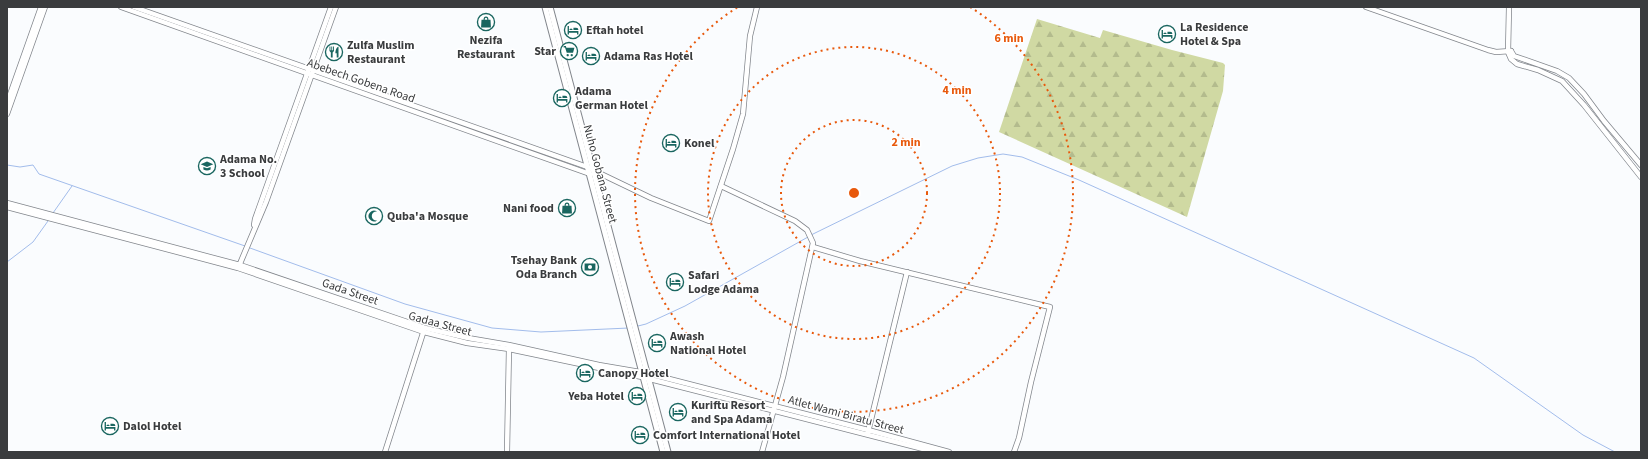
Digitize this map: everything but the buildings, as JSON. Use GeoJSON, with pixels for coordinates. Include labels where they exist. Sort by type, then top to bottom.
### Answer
{"type":"FeatureCollection","features":[{"type":"Feature","properties":{"kind":"main road","name":"Nuho Gobana Street"},"geometry":{"type":"LineString","coordinates":[[545,7],[593,172]]}},
{"type":"Feature","properties":{"kind":"main road","name":"Nuho Gobana Street"},"geometry":{"type":"LineString","coordinates":[[550,7],[644,375]]}},
{"type":"Feature","properties":{"kind":"main road"},"geometry":{"type":"LineString","coordinates":[[644,375],[663,452]]}},
{"type":"Feature","properties":{"kind":"main road"},"geometry":{"type":"LineString","coordinates":[[644,375],[668,452]]}},
{"type":"Feature","properties":{"kind":"street"},"geometry":{"type":"LineString","coordinates":[[7,103],[40,7]]}},
{"type":"Feature","properties":{"kind":"street"},"geometry":{"type":"LineString","coordinates":[[7,114],[45,7]]}},
{"type":"Feature","properties":{"kind":"street","name":"Abebech Gobena Road"},"geometry":{"type":"LineString","coordinates":[[121,7],[244,52],[310,71]]}},
{"type":"Feature","properties":{"kind":"street","name":"Abebech Gobena Road"},"geometry":{"type":"LineString","coordinates":[[134,7],[593,172],[651,198],[709,221],[721,186]]}},
{"type":"Feature","properties":{"kind":"street"},"geometry":{"type":"LineString","coordinates":[[239,266],[254,227],[266,202],[331,7]]}},
{"type":"Feature","properties":{"kind":"street"},"geometry":{"type":"LineString","coordinates":[[310,71],[336,7]]}},
{"type":"Feature","properties":{"kind":"street"},"geometry":{"type":"LineString","coordinates":[[757,7],[750,36],[743,114],[721,186],[795,220],[807,230],[813,245],[783,377],[762,452]]}},
{"type":"Feature","properties":{"kind":"street"},"geometry":{"type":"LineString","coordinates":[[1366,7],[1488,50],[1509,52],[1514,56],[1557,71],[1569,78],[1584,94],[1604,121],[1641,165]]}},
{"type":"Feature","properties":{"kind":"street"},"geometry":{"type":"LineString","coordinates":[[1509,52],[1510,7]]}},
{"type":"Feature","properties":{"kind":"street"},"geometry":{"type":"LineString","coordinates":[[1510,7],[1508,46],[1511,59],[1517,64],[1538,70],[1562,80],[1584,105],[1641,177]]}},
{"type":"Feature","properties":{"kind":"street"},"geometry":{"type":"LineString","coordinates":[[7,203],[43,215]]}},
{"type":"Feature","properties":{"kind":"street"},"geometry":{"type":"LineString","coordinates":[[7,207],[43,215]]}},
{"type":"Feature","properties":{"kind":"street","name":"Gadaa Street"},"geometry":{"type":"LineString","coordinates":[[43,215],[239,266],[461,342],[509,347]]}},
{"type":"Feature","properties":{"kind":"street"},"geometry":{"type":"LineString","coordinates":[[813,245],[860,261],[1050,307],[1031,382],[1019,438],[1014,452]]}},
{"type":"Feature","properties":{"kind":"street"},"geometry":{"type":"LineString","coordinates":[[867,436],[907,272]]}},
{"type":"Feature","properties":{"kind":"street"},"geometry":{"type":"LineString","coordinates":[[385,452],[424,330]]}},
{"type":"Feature","properties":{"kind":"street"},"geometry":{"type":"LineString","coordinates":[[507,452],[509,347],[644,375]]}},
{"type":"Feature","properties":{"kind":"street","name":"Atlet Wami Biratu Street"},"geometry":{"type":"LineString","coordinates":[[644,375],[868,430],[949,452]]}},
{"type":"Feature","properties":{"kind":"street","name":"Atlet Wami Biratu Street"},"geometry":{"type":"LineString","coordinates":[[774,408],[867,436],[935,452]]}},
{"type":"Feature","properties":{"kind":"green space"},"geometry":{"type":"Polygon","coordinates":[[[1037,19],[1100,38],[1103,30],[1223,63],[1225,65],[1223,91],[1187,217],[999,132],[1037,19]]]}},
{"type":"Feature","properties":{"kind":"waterway"},"geometry":{"type":"LineString","coordinates":[[811,235],[952,166],[978,158],[1003,154],[1022,157],[1079,180],[1474,358],[1583,435],[1615,452]]}},
{"type":"Feature","properties":{"kind":"waterway"},"geometry":{"type":"LineString","coordinates":[[7,165],[20,167],[33,165],[39,174],[245,246]]}},
{"type":"Feature","properties":{"kind":"waterway"},"geometry":{"type":"LineString","coordinates":[[53,213],[72,186]]}},
{"type":"Feature","properties":{"kind":"waterway"},"geometry":{"type":"LineString","coordinates":[[7,262],[33,242],[48,221]]}},
{"type":"Feature","properties":{"kind":"waterway"},"geometry":{"type":"LineString","coordinates":[[638,326],[646,324],[685,306],[808,237]]}},
{"type":"Feature","properties":{"kind":"waterway"},"geometry":{"type":"LineString","coordinates":[[250,248],[405,304],[492,328],[541,332],[629,328]]}},
{"type":"Feature","properties":{"kind":"place","name":"Nezifa Restaurant"},"geometry":{"type":"Point","coordinates":[486,22]}},
{"type":"Feature","properties":{"kind":"place","name":"Eftah hotel"},"geometry":{"type":"Point","coordinates":[573,30]}},
{"type":"Feature","properties":{"kind":"place","name":"La Residence Hotel & Spa"},"geometry":{"type":"Point","coordinates":[1167,34]}},
{"type":"Feature","properties":{"kind":"place","name":"Star"},"geometry":{"type":"Point","coordinates":[569,51]}},
{"type":"Feature","properties":{"kind":"place","name":"Zulfa Muslim Restaurant"},"geometry":{"type":"Point","coordinates":[334,52]}},
{"type":"Feature","properties":{"kind":"place","name":"Adama Ras Hotel"},"geometry":{"type":"Point","coordinates":[591,56]}},
{"type":"Feature","properties":{"kind":"place","name":"Adama German Hotel"},"geometry":{"type":"Point","coordinates":[562,98]}},
{"type":"Feature","properties":{"kind":"place","name":"Konel"},"geometry":{"type":"Point","coordinates":[671,143]}},
{"type":"Feature","properties":{"kind":"place","name":"Adama No. 3 School"},"geometry":{"type":"Point","coordinates":[207,166]}},
{"type":"Feature","properties":{"kind":"place","name":"Nani food"},"geometry":{"type":"Point","coordinates":[567,208]}},
{"type":"Feature","properties":{"kind":"place","name":"Quba'a Mosque"},"geometry":{"type":"Point","coordinates":[374,216]}},
{"type":"Feature","properties":{"kind":"place","name":"Tsehay Bank Oda Branch"},"geometry":{"type":"Point","coordinates":[590,267]}},
{"type":"Feature","properties":{"kind":"place","name":"Safari Lodge Adama"},"geometry":{"type":"Point","coordinates":[675,282]}},
{"type":"Feature","properties":{"kind":"place","name":"Awash National Hotel"},"geometry":{"type":"Point","coordinates":[657,343]}},
{"type":"Feature","properties":{"kind":"place","name":"Canopy Hotel"},"geometry":{"type":"Point","coordinates":[585,373]}},
{"type":"Feature","properties":{"kind":"place","name":"Yeba Hotel"},"geometry":{"type":"Point","coordinates":[637,396]}},
{"type":"Feature","properties":{"kind":"place","name":"Kuriftu Resort and Spa Adama"},"geometry":{"type":"Point","coordinates":[678,412]}},
{"type":"Feature","properties":{"kind":"place","name":"Dalol Hotel"},"geometry":{"type":"Point","coordinates":[110,426]}},
{"type":"Feature","properties":{"kind":"place","name":"Comfort International Hotel"},"geometry":{"type":"Point","coordinates":[640,435]}}]}
